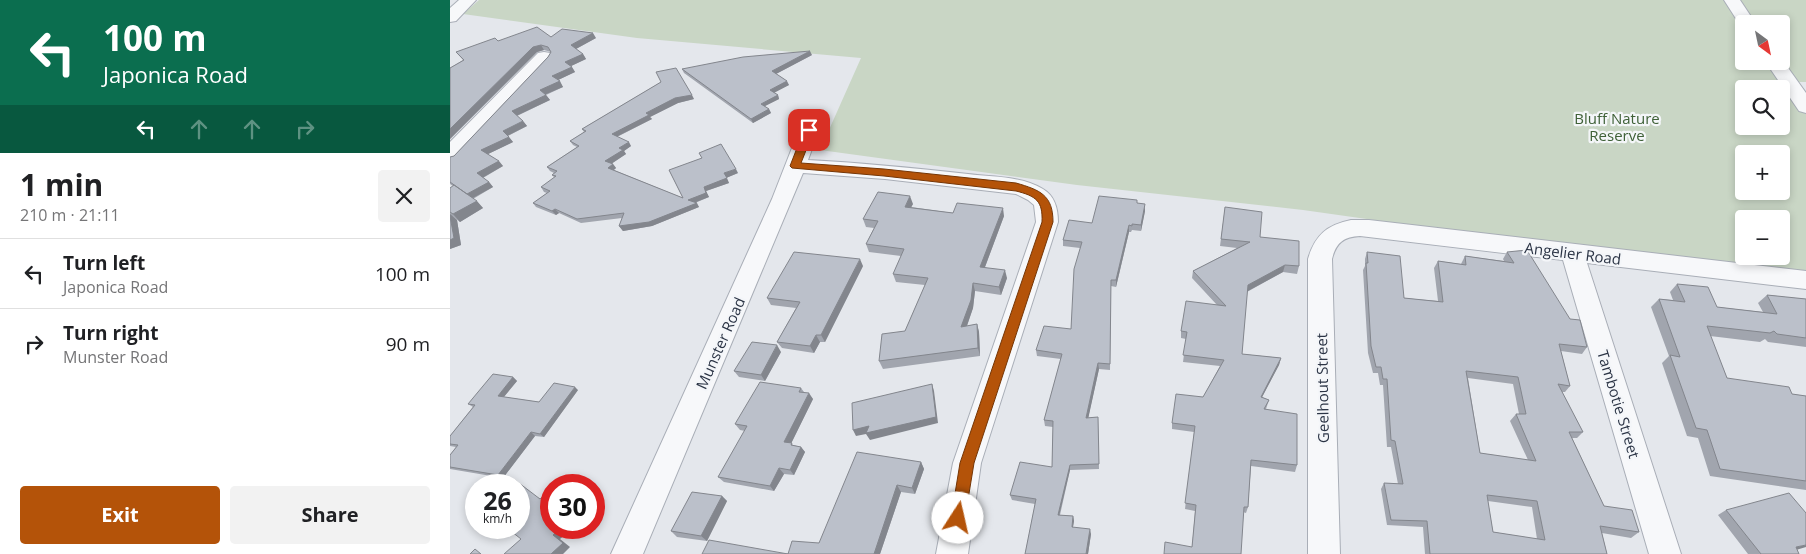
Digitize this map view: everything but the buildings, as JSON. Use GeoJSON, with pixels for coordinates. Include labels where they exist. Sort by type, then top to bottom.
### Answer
{"type":"FeatureCollection","features":[{"type":"Feature","properties":{"kind":"street"},"geometry":{"type":"LineString","coordinates":[[450,17],[468,0]]}},
{"type":"Feature","properties":{"kind":"street"},"geometry":{"type":"LineString","coordinates":[[1732,0],[1742,15]]}},
{"type":"Feature","properties":{"kind":"street"},"geometry":{"type":"LineString","coordinates":[[450,155],[544,56]]}},
{"type":"Feature","properties":{"kind":"street"},"geometry":{"type":"LineString","coordinates":[[1780,70],[1806,107]]}},
{"type":"Feature","properties":{"kind":"street","name":"Munster Road"},"geometry":{"type":"LineString","coordinates":[[626,554],[770,228],[809,130]]}},
{"type":"Feature","properties":{"kind":"street"},"geometry":{"type":"LineString","coordinates":[[795,166],[884,172],[1016,187],[1030,191],[1042,199],[1048,208],[1047,222],[967,463],[952,554]]}},
{"type":"Feature","properties":{"kind":"street","name":"Angelier Road"},"geometry":{"type":"LineString","coordinates":[[1340,231],[1369,228],[1574,254],[1806,280]]}},
{"type":"Feature","properties":{"kind":"street","name":"Geelhout Street"},"geometry":{"type":"LineString","coordinates":[[1324,554],[1320,259],[1323,246],[1329,238],[1340,231]]}},
{"type":"Feature","properties":{"kind":"street","name":"Tambotie Street"},"geometry":{"type":"LineString","coordinates":[[1574,254],[1665,554]]}},
{"type":"Feature","properties":{"kind":"green space","name":"Bluff Nature Reserve"},"geometry":{"type":"Polygon","coordinates":[[[479,0],[1806,0],[1806,82],[1790,82],[1806,105],[1806,281],[1303,210],[1077,185],[820,150],[861,58],[637,38],[463,14],[479,0]]]}},
{"type":"Feature","properties":{"kind":"route"},"geometry":{"type":"LineString","coordinates":[[809,130],[795,166],[884,172],[1016,187],[1030,191],[1042,199],[1048,208],[1047,222],[967,463],[958,518]]}}]}
